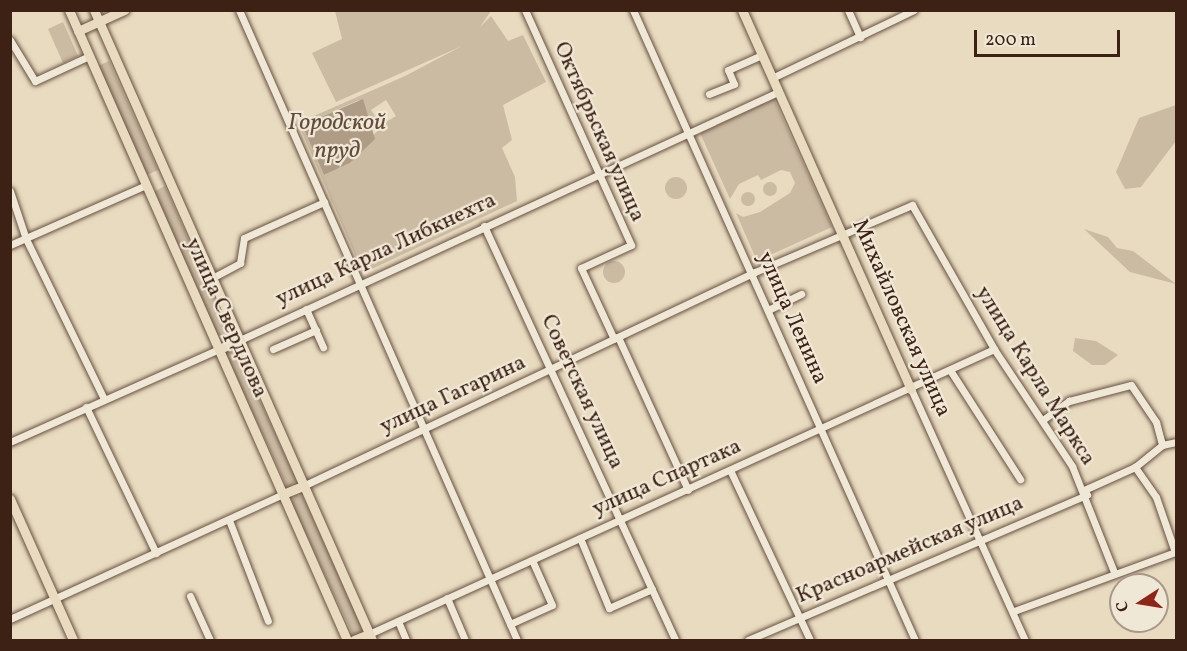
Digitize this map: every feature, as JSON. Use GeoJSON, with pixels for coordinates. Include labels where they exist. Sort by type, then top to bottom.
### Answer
{"type":"FeatureCollection","features":[{"type":"Feature","properties":{"kind":"main road","name":"улица Свердлова"},"geometry":{"type":"LineString","coordinates":[[69,10],[347,640]]}},
{"type":"Feature","properties":{"kind":"main road","name":"улица Свердлова"},"geometry":{"type":"LineString","coordinates":[[94,10],[371,637]]}},
{"type":"Feature","properties":{"kind":"main road"},"geometry":{"type":"LineString","coordinates":[[78,31],[124,10]]}},
{"type":"Feature","properties":{"kind":"main road","name":"Михайловская улица"},"geometry":{"type":"LineString","coordinates":[[742,10],[911,389]]}},
{"type":"Feature","properties":{"kind":"main road","name":"улица Карла Либкнехта"},"geometry":{"type":"LineString","coordinates":[[219,349],[240,340]]}},
{"type":"Feature","properties":{"kind":"main road","name":"улица Гагарина"},"geometry":{"type":"LineString","coordinates":[[283,494],[303,486]]}},
{"type":"Feature","properties":{"kind":"main road"},"geometry":{"type":"LineString","coordinates":[[10,499],[73,640]]}},
{"type":"Feature","properties":{"kind":"main road","name":"улица Спартака"},"geometry":{"type":"LineString","coordinates":[[354,640],[371,637]]}},
{"type":"Feature","properties":{"kind":"street"},"geometry":{"type":"LineString","coordinates":[[239,10],[510,624],[515,640]]}},
{"type":"Feature","properties":{"kind":"street","name":"улица Ленина"},"geometry":{"type":"LineString","coordinates":[[633,10],[915,640]]}},
{"type":"Feature","properties":{"kind":"street"},"geometry":{"type":"LineString","coordinates":[[848,10],[860,37]]}},
{"type":"Feature","properties":{"kind":"street"},"geometry":{"type":"LineString","coordinates":[[772,78],[914,10]]}},
{"type":"Feature","properties":{"kind":"street","name":"Октябрьская улица"},"geometry":{"type":"LineString","coordinates":[[528,11],[598,174],[631,244],[581,268],[688,489]]}},
{"type":"Feature","properties":{"kind":"street"},"geometry":{"type":"LineString","coordinates":[[10,40],[35,81],[89,56]]}},
{"type":"Feature","properties":{"kind":"street"},"geometry":{"type":"LineString","coordinates":[[709,94],[734,84],[728,70],[762,55]]}},
{"type":"Feature","properties":{"kind":"street","name":"улица Карла Либкнехта"},"geometry":{"type":"LineString","coordinates":[[240,340],[778,92]]}},
{"type":"Feature","properties":{"kind":"street"},"geometry":{"type":"LineString","coordinates":[[10,245],[146,184]]}},
{"type":"Feature","properties":{"kind":"street"},"geometry":{"type":"LineString","coordinates":[[10,191],[26,238],[104,399]]}},
{"type":"Feature","properties":{"kind":"street"},"geometry":{"type":"LineString","coordinates":[[212,278],[240,263],[244,238],[324,202]]}},
{"type":"Feature","properties":{"kind":"street","name":"улица Гагарина"},"geometry":{"type":"LineString","coordinates":[[303,486],[553,370],[752,274],[912,205]]}},
{"type":"Feature","properties":{"kind":"street","name":"улица Карла Маркса"},"geometry":{"type":"LineString","coordinates":[[912,205],[994,349],[1044,418],[1086,493],[1114,572]]}},
{"type":"Feature","properties":{"kind":"street","name":"Советская улица"},"geometry":{"type":"LineString","coordinates":[[484,226],[553,370],[675,640]]}},
{"type":"Feature","properties":{"kind":"street"},"geometry":{"type":"LineString","coordinates":[[768,310],[801,294]]}},
{"type":"Feature","properties":{"kind":"street"},"geometry":{"type":"LineString","coordinates":[[306,309],[323,347]]}},
{"type":"Feature","properties":{"kind":"street"},"geometry":{"type":"LineString","coordinates":[[273,349],[316,330]]}},
{"type":"Feature","properties":{"kind":"street","name":"улица Карла Либкнехта"},"geometry":{"type":"LineString","coordinates":[[10,442],[219,349]]}},
{"type":"Feature","properties":{"kind":"street","name":"улица Спартака"},"geometry":{"type":"LineString","coordinates":[[371,637],[398,621],[447,598],[730,470],[822,431],[994,349]]}},
{"type":"Feature","properties":{"kind":"street"},"geometry":{"type":"LineString","coordinates":[[950,370],[1020,479]]}},
{"type":"Feature","properties":{"kind":"street"},"geometry":{"type":"LineString","coordinates":[[1044,418],[1069,401],[1131,386],[1156,422],[1162,445]]}},
{"type":"Feature","properties":{"kind":"street","name":"Михайловская улица"},"geometry":{"type":"LineString","coordinates":[[911,389],[1014,611],[1025,640]]}},
{"type":"Feature","properties":{"kind":"street"},"geometry":{"type":"LineString","coordinates":[[86,407],[156,553]]}},
{"type":"Feature","properties":{"kind":"street","name":"Красноармейская улица"},"geometry":{"type":"LineString","coordinates":[[748,640],[978,537],[1086,493],[1135,467],[1162,445],[1176,442]]}},
{"type":"Feature","properties":{"kind":"street"},"geometry":{"type":"LineString","coordinates":[[1014,611],[1114,572],[1175,552],[1156,497],[1135,467]]}},
{"type":"Feature","properties":{"kind":"street"},"geometry":{"type":"LineString","coordinates":[[730,470],[810,640]]}},
{"type":"Feature","properties":{"kind":"street","name":"улица Гагарина"},"geometry":{"type":"LineString","coordinates":[[10,619],[283,494]]}},
{"type":"Feature","properties":{"kind":"street"},"geometry":{"type":"LineString","coordinates":[[229,520],[268,621]]}},
{"type":"Feature","properties":{"kind":"street"},"geometry":{"type":"LineString","coordinates":[[580,538],[609,608],[652,589]]}},
{"type":"Feature","properties":{"kind":"street"},"geometry":{"type":"LineString","coordinates":[[510,624],[552,605],[532,560]]}},
{"type":"Feature","properties":{"kind":"street"},"geometry":{"type":"LineString","coordinates":[[190,596],[210,640]]}},
{"type":"Feature","properties":{"kind":"street"},"geometry":{"type":"LineString","coordinates":[[447,598],[465,640]]}},
{"type":"Feature","properties":{"kind":"street"},"geometry":{"type":"LineString","coordinates":[[398,621],[406,640]]}},
{"type":"Feature","properties":{"kind":"shaded area"},"geometry":{"type":"Polygon","coordinates":[[[335,11],[491,11],[480,27],[491,16],[508,41],[523,35],[546,82],[503,105],[512,140],[502,148],[515,177],[517,201],[363,273],[298,123],[405,76],[462,46],[336,102],[312,53],[342,39],[335,11]],[[359,100],[302,125],[324,175],[350,163],[377,131],[359,100]],[[386,100],[371,110],[381,125],[396,116],[386,100]]]}},
{"type":"Feature","properties":{"kind":"shaded area"},"geometry":{"type":"Polygon","coordinates":[[[63,22],[78,56],[63,63],[48,29],[63,22]]]}},
{"type":"Feature","properties":{"kind":"shaded area"},"geometry":{"type":"Polygon","coordinates":[[[109,61],[158,170],[147,175],[98,66],[109,61]]]}},
{"type":"Feature","properties":{"kind":"shaded area"},"geometry":{"type":"Polygon","coordinates":[[[774,99],[832,227],[757,261],[736,213],[743,217],[760,212],[790,193],[795,183],[790,172],[781,170],[761,180],[758,175],[739,184],[730,199],[700,133],[774,99]]]}},
{"type":"Feature","properties":{"kind":"shaded area"},"geometry":{"type":"Polygon","coordinates":[[[1176,105],[1176,141],[1141,187],[1125,189],[1116,172],[1139,118],[1176,105]]]}},
{"type":"Feature","properties":{"kind":"shaded area"},"geometry":{"type":"Polygon","coordinates":[[[672,177],[680,177],[687,184],[687,192],[680,199],[672,199],[665,192],[665,184],[672,177]]]}},
{"type":"Feature","properties":{"kind":"shaded area"},"geometry":{"type":"Polygon","coordinates":[[[770,182],[775,184],[777,189],[775,194],[770,196],[765,194],[763,189],[765,184],[770,182]]]}},
{"type":"Feature","properties":{"kind":"shaded area"},"geometry":{"type":"Polygon","coordinates":[[[165,186],[232,338],[220,343],[153,192],[165,186]]]}},
{"type":"Feature","properties":{"kind":"shaded area"},"geometry":{"type":"Polygon","coordinates":[[[748,192],[753,194],[755,199],[753,204],[748,206],[743,204],[741,199],[743,194],[748,192]]]}},
{"type":"Feature","properties":{"kind":"shaded area"},"geometry":{"type":"Polygon","coordinates":[[[1084,229],[1108,237],[1117,248],[1133,251],[1176,284],[1130,272],[1084,229]]]}},
{"type":"Feature","properties":{"kind":"shaded area"},"geometry":{"type":"Polygon","coordinates":[[[614,261],[622,264],[625,272],[622,280],[614,283],[606,280],[603,272],[606,264],[614,261]]]}},
{"type":"Feature","properties":{"kind":"shaded area"},"geometry":{"type":"Polygon","coordinates":[[[1075,338],[1096,341],[1118,355],[1105,365],[1092,365],[1073,351],[1075,338]]]}},
{"type":"Feature","properties":{"kind":"shaded area"},"geometry":{"type":"Polygon","coordinates":[[[236,348],[296,480],[288,489],[225,352],[236,348]]]}},
{"type":"Feature","properties":{"kind":"shaded area"},"geometry":{"type":"Polygon","coordinates":[[[296,495],[303,497],[363,629],[354,637],[291,502],[296,495]]]}},
{"type":"Feature","properties":{"kind":"water","name":"Городской пруд"},"geometry":{"type":"Polygon","coordinates":[[[363,99],[375,139],[350,163],[324,175],[302,125],[363,99]]]}}]}
